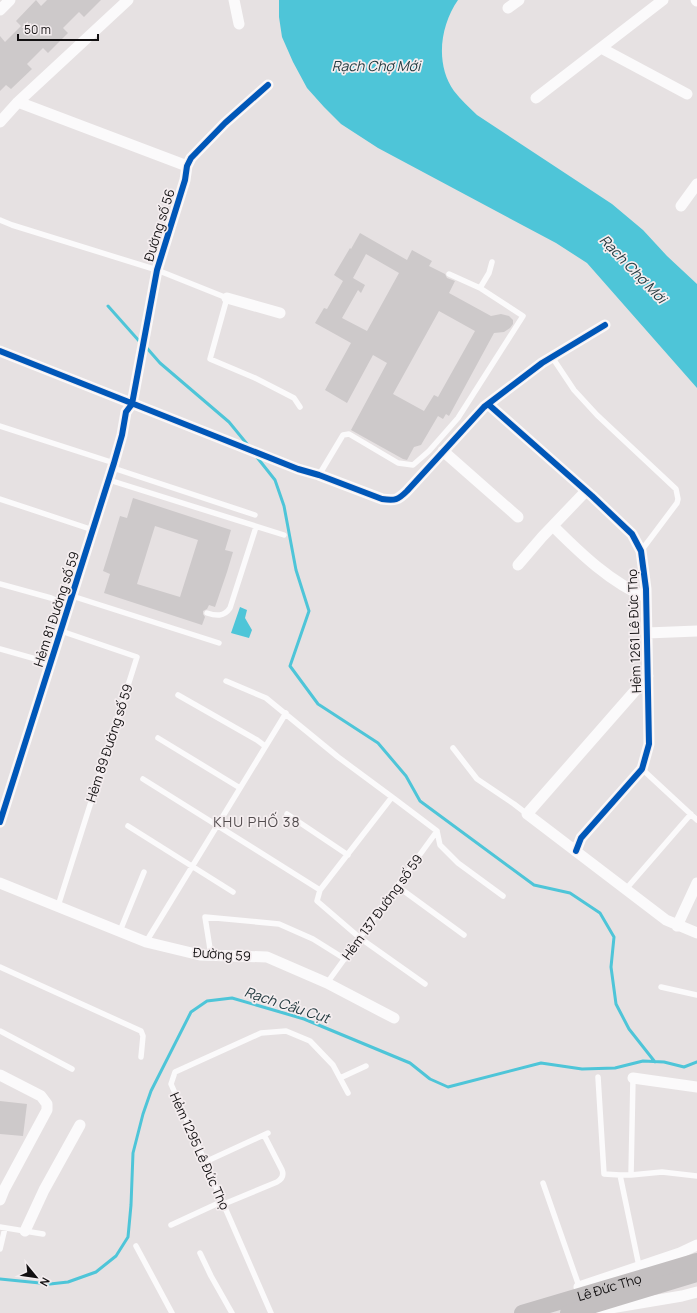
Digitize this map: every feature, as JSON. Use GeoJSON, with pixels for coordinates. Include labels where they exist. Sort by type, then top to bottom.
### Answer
{"type":"FeatureCollection","features":[{"type":"Feature","properties":{"kind":"main road","name":"Lê Đức Thọ"},"geometry":{"type":"LineString","coordinates":[[522,1313],[697,1261]]}},
{"type":"Feature","properties":{"kind":"main road","name":"Lê Đức Thọ"},"geometry":{"type":"LineString","coordinates":[[568,1313],[583,1296],[697,1274]]}},
{"type":"Feature","properties":{"kind":"street"},"geometry":{"type":"LineString","coordinates":[[0,10],[10,0]]}},
{"type":"Feature","properties":{"kind":"street"},"geometry":{"type":"LineString","coordinates":[[1,118],[128,0]]}},
{"type":"Feature","properties":{"kind":"street"},"geometry":{"type":"LineString","coordinates":[[234,0],[239,24]]}},
{"type":"Feature","properties":{"kind":"street"},"geometry":{"type":"LineString","coordinates":[[508,8],[519,0]]}},
{"type":"Feature","properties":{"kind":"street"},"geometry":{"type":"LineString","coordinates":[[536,98],[663,0]]}},
{"type":"Feature","properties":{"kind":"street"},"geometry":{"type":"LineString","coordinates":[[601,48],[687,94]]}},
{"type":"Feature","properties":{"kind":"street","name":"Đường số 56"},"geometry":{"type":"LineString","coordinates":[[132,404],[157,270],[185,180],[187,166],[191,158],[225,123],[268,85]]}},
{"type":"Feature","properties":{"kind":"street"},"geometry":{"type":"LineString","coordinates":[[18,102],[187,166]]}},
{"type":"Feature","properties":{"kind":"street"},"geometry":{"type":"LineString","coordinates":[[681,206],[697,184]]}},
{"type":"Feature","properties":{"kind":"street"},"geometry":{"type":"LineString","coordinates":[[226,298],[280,313]]}},
{"type":"Feature","properties":{"kind":"street"},"geometry":{"type":"LineString","coordinates":[[0,351],[298,469],[319,475],[382,499],[392,500],[400,497],[488,404],[551,356],[605,324]]}},
{"type":"Feature","properties":{"kind":"street","name":"Hẻm 81 Đường số 59"},"geometry":{"type":"LineString","coordinates":[[0,822],[114,466],[122,436],[126,412],[132,404]]}},
{"type":"Feature","properties":{"kind":"street","name":"Hẻm 1261 Lê Đức Thọ"},"geometry":{"type":"LineString","coordinates":[[488,404],[632,534],[641,551],[646,597],[648,744],[642,769],[581,838],[576,851]]}},
{"type":"Feature","properties":{"kind":"street"},"geometry":{"type":"LineString","coordinates":[[443,451],[518,517]]}},
{"type":"Feature","properties":{"kind":"street"},"geometry":{"type":"LineString","coordinates":[[518,565],[586,491]]}},
{"type":"Feature","properties":{"kind":"street"},"geometry":{"type":"LineString","coordinates":[[553,526],[609,576],[633,592],[646,597]]}},
{"type":"Feature","properties":{"kind":"street"},"geometry":{"type":"LineString","coordinates":[[647,633],[697,631]]}},
{"type":"Feature","properties":{"kind":"street"},"geometry":{"type":"LineString","coordinates":[[648,676],[527,814],[666,920],[677,926],[697,933]]}},
{"type":"Feature","properties":{"kind":"street","name":"Đường 59"},"geometry":{"type":"LineString","coordinates":[[0,883],[146,942],[200,955],[267,958],[327,983],[394,1018]]}},
{"type":"Feature","properties":{"kind":"street"},"geometry":{"type":"LineString","coordinates":[[677,926],[697,883]]}},
{"type":"Feature","properties":{"kind":"street"},"geometry":{"type":"LineString","coordinates":[[0,1075],[41,1096],[46,1104],[47,1110],[0,1200]]}},
{"type":"Feature","properties":{"kind":"street"},"geometry":{"type":"LineString","coordinates":[[633,1078],[697,1087]]}},
{"type":"Feature","properties":{"kind":"street"},"geometry":{"type":"LineString","coordinates":[[25,1231],[44,1190],[80,1125]]}},
{"type":"Feature","properties":{"kind":"street","name":"Lê Đức Thọ"},"geometry":{"type":"LineString","coordinates":[[697,1245],[680,1253],[638,1266],[583,1296],[599,1310],[682,1296],[697,1292]]}},
{"type":"Feature","properties":{"kind":"lane"},"geometry":{"type":"LineString","coordinates":[[0,220],[157,270],[226,298],[210,359],[281,391],[294,398],[300,407]]}},
{"type":"Feature","properties":{"kind":"lane"},"geometry":{"type":"LineString","coordinates":[[480,288],[489,273],[492,262]]}},
{"type":"Feature","properties":{"kind":"lane"},"geometry":{"type":"LineString","coordinates":[[319,475],[342,435],[349,434],[398,463],[414,464],[429,451],[458,418],[523,316],[480,288],[449,274]]}},
{"type":"Feature","properties":{"kind":"lane"},"geometry":{"type":"LineString","coordinates":[[551,356],[574,390],[597,416],[676,489],[678,499],[677,503],[641,551]]}},
{"type":"Feature","properties":{"kind":"lane"},"geometry":{"type":"LineString","coordinates":[[0,426],[255,515]]}},
{"type":"Feature","properties":{"kind":"lane"},"geometry":{"type":"LineString","coordinates":[[109,480],[284,535]]}},
{"type":"Feature","properties":{"kind":"lane"},"geometry":{"type":"LineString","coordinates":[[0,499],[93,530]]}},
{"type":"Feature","properties":{"kind":"lane"},"geometry":{"type":"LineString","coordinates":[[207,613],[213,615],[224,615],[230,608],[256,527]]}},
{"type":"Feature","properties":{"kind":"lane"},"geometry":{"type":"LineString","coordinates":[[0,584],[51,598],[70,601],[218,643]]}},
{"type":"Feature","properties":{"kind":"lane","name":"Hẻm 89 Đường số 59"},"geometry":{"type":"LineString","coordinates":[[58,906],[137,657],[61,631]]}},
{"type":"Feature","properties":{"kind":"lane"},"geometry":{"type":"LineString","coordinates":[[0,649],[50,663]]}},
{"type":"Feature","properties":{"kind":"lane"},"geometry":{"type":"LineString","coordinates":[[226,681],[266,698],[286,713],[338,757],[437,831],[440,845],[454,859],[504,896]]}},
{"type":"Feature","properties":{"kind":"lane"},"geometry":{"type":"LineString","coordinates":[[178,695],[258,740],[265,746]]}},
{"type":"Feature","properties":{"kind":"lane"},"geometry":{"type":"LineString","coordinates":[[146,942],[286,713]]}},
{"type":"Feature","properties":{"kind":"lane"},"geometry":{"type":"LineString","coordinates":[[158,738],[240,788]]}},
{"type":"Feature","properties":{"kind":"lane"},"geometry":{"type":"LineString","coordinates":[[453,748],[477,779],[527,814]]}},
{"type":"Feature","properties":{"kind":"lane"},"geometry":{"type":"LineString","coordinates":[[642,769],[697,820]]}},
{"type":"Feature","properties":{"kind":"lane"},"geometry":{"type":"LineString","coordinates":[[143,779],[320,890]]}},
{"type":"Feature","properties":{"kind":"lane"},"geometry":{"type":"LineString","coordinates":[[392,797],[320,890],[317,901],[360,938],[425,984]]}},
{"type":"Feature","properties":{"kind":"lane"},"geometry":{"type":"LineString","coordinates":[[287,814],[348,855]]}},
{"type":"Feature","properties":{"kind":"lane"},"geometry":{"type":"LineString","coordinates":[[626,889],[691,814]]}},
{"type":"Feature","properties":{"kind":"lane"},"geometry":{"type":"LineString","coordinates":[[128,826],[233,892]]}},
{"type":"Feature","properties":{"kind":"lane","name":"Hẻm 137 Đường số 59"},"geometry":{"type":"LineString","coordinates":[[327,983],[437,831]]}},
{"type":"Feature","properties":{"kind":"lane"},"geometry":{"type":"LineString","coordinates":[[120,931],[144,872]]}},
{"type":"Feature","properties":{"kind":"lane"},"geometry":{"type":"LineString","coordinates":[[397,886],[464,935]]}},
{"type":"Feature","properties":{"kind":"lane"},"geometry":{"type":"LineString","coordinates":[[211,955],[205,917],[279,924],[313,939],[345,959]]}},
{"type":"Feature","properties":{"kind":"lane"},"geometry":{"type":"LineString","coordinates":[[0,967],[142,1030],[143,1036],[141,1057]]}},
{"type":"Feature","properties":{"kind":"lane"},"geometry":{"type":"LineString","coordinates":[[661,987],[697,995]]}},
{"type":"Feature","properties":{"kind":"lane"},"geometry":{"type":"LineString","coordinates":[[0,1031],[72,1069]]}},
{"type":"Feature","properties":{"kind":"lane","name":"Hẻm 1295 Lê Đức Thọ"},"geometry":{"type":"LineString","coordinates":[[271,1313],[171,1084],[174,1072],[261,1033],[286,1031],[310,1040],[334,1065],[348,1093]]}},
{"type":"Feature","properties":{"kind":"lane"},"geometry":{"type":"LineString","coordinates":[[340,1078],[366,1066]]}},
{"type":"Feature","properties":{"kind":"lane"},"geometry":{"type":"LineString","coordinates":[[598,1077],[604,1174],[631,1175],[662,1172],[697,1176]]}},
{"type":"Feature","properties":{"kind":"lane"},"geometry":{"type":"LineString","coordinates":[[631,1175],[633,1078]]}},
{"type":"Feature","properties":{"kind":"lane"},"geometry":{"type":"LineString","coordinates":[[171,1225],[277,1182],[283,1174],[266,1134],[205,1162]]}},
{"type":"Feature","properties":{"kind":"lane"},"geometry":{"type":"LineString","coordinates":[[620,1175],[638,1266]]}},
{"type":"Feature","properties":{"kind":"lane"},"geometry":{"type":"LineString","coordinates":[[544,1183],[583,1296]]}},
{"type":"Feature","properties":{"kind":"lane"},"geometry":{"type":"LineString","coordinates":[[0,1249],[2,1227],[43,1234]]}},
{"type":"Feature","properties":{"kind":"lane"},"geometry":{"type":"LineString","coordinates":[[136,1246],[172,1313]]}},
{"type":"Feature","properties":{"kind":"lane"},"geometry":{"type":"LineString","coordinates":[[200,1253],[232,1313]]}},
{"type":"Feature","properties":{"kind":"water","name":"Rạch Chợ Mới"},"geometry":{"type":"Polygon","coordinates":[[[279,0],[458,0],[447,21],[442,45],[444,69],[454,91],[477,115],[612,204],[643,230],[667,256],[697,284],[697,388],[587,263],[556,243],[378,148],[341,124],[307,88],[293,62],[282,37],[279,17],[279,0]]]}},
{"type":"Feature","properties":{"kind":"water"},"geometry":{"type":"Polygon","coordinates":[[[240,607],[247,610],[245,618],[252,630],[249,638],[231,633],[240,607]]]}},
{"type":"Feature","properties":{"kind":"building"},"geometry":{"type":"Polygon","coordinates":[[[36,0],[41,6],[47,0],[101,0],[84,17],[79,12],[63,28],[68,33],[48,53],[43,48],[27,64],[32,69],[11,89],[6,85],[0,91],[0,36],[5,42],[21,26],[16,21],[36,0]]]}},
{"type":"Feature","properties":{"kind":"building"},"geometry":{"type":"Polygon","coordinates":[[[360,233],[407,260],[412,250],[432,261],[429,266],[445,274],[447,278],[455,281],[449,293],[491,316],[501,314],[509,316],[513,320],[513,324],[510,328],[504,332],[494,333],[449,416],[446,414],[443,419],[438,416],[421,445],[414,447],[407,460],[351,430],[387,363],[373,355],[347,403],[325,390],[351,343],[315,323],[324,308],[327,309],[343,281],[334,275],[350,248],[351,249],[360,233]],[[366,254],[353,278],[365,285],[361,293],[358,290],[342,318],[367,331],[399,273],[366,254]],[[439,311],[393,394],[424,411],[434,395],[438,397],[475,331],[439,311]]]}},
{"type":"Feature","properties":{"kind":"building"},"geometry":{"type":"Polygon","coordinates":[[[133,498],[231,530],[225,550],[233,552],[227,572],[215,607],[209,605],[207,609],[203,611],[205,617],[202,625],[104,593],[110,574],[103,571],[120,516],[127,518],[133,498]],[[155,526],[137,584],[180,597],[198,540],[155,526]]]}},
{"type":"Feature","properties":{"kind":"building"},"geometry":{"type":"Polygon","coordinates":[[[0,1101],[27,1104],[23,1136],[0,1134],[0,1101]]]}},
{"type":"Feature","properties":{"kind":"waterway"},"geometry":{"type":"LineString","coordinates":[[108,306],[140,342]]}},
{"type":"Feature","properties":{"kind":"waterway"},"geometry":{"type":"LineString","coordinates":[[146,347],[160,363],[229,422],[247,444]]}},
{"type":"Feature","properties":{"kind":"waterway"},"geometry":{"type":"LineString","coordinates":[[256,456],[275,480],[284,506],[296,570],[309,611],[290,666],[318,704],[378,743],[406,776],[420,801],[534,885],[570,893],[600,913],[614,937],[611,967],[616,1004],[629,1029],[655,1062]]}},
{"type":"Feature","properties":{"kind":"waterway","name":"Rạch Cầu Cụt"},"geometry":{"type":"LineString","coordinates":[[0,1279],[50,1284],[68,1282],[96,1272],[116,1256],[128,1237],[133,1153],[143,1114],[151,1091],[191,1012],[207,1001],[232,998],[304,1019],[410,1063],[430,1079],[448,1087],[541,1063],[582,1069],[615,1068],[643,1061],[664,1062],[684,1067],[697,1062]]}},
{"type":"Feature","properties":{"kind":"cycle path"},"geometry":{"type":"LineString","coordinates":[[0,822],[114,463],[122,435],[126,412],[132,404],[157,270],[185,180],[187,166],[191,158],[225,123],[268,85]]}},
{"type":"Feature","properties":{"kind":"cycle path"},"geometry":{"type":"LineString","coordinates":[[0,351],[298,469],[319,475],[382,499],[390,500],[399,498],[407,491],[484,407],[542,363],[605,325]]}},
{"type":"Feature","properties":{"kind":"cycle path"},"geometry":{"type":"LineString","coordinates":[[488,404],[592,496],[632,534],[641,551],[646,589],[649,744],[642,769],[581,838],[576,851]]}},
{"type":"Feature","properties":{"kind":"district","name":"KHU PHỐ 38"},"geometry":{"type":"Point","coordinates":[257,822]}}]}
